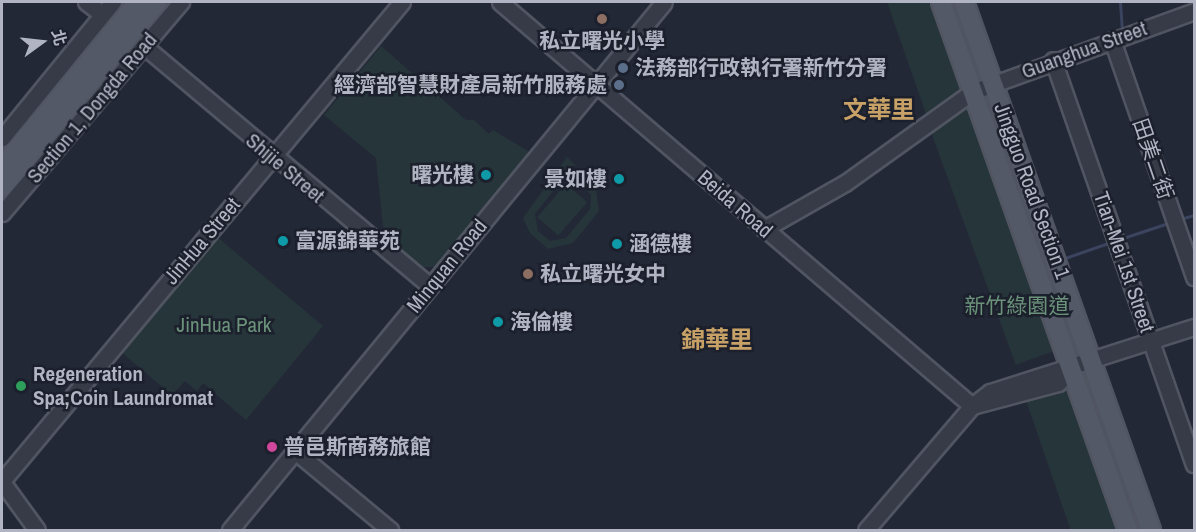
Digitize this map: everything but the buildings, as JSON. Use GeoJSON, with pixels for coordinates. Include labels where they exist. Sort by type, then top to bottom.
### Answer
{"type":"FeatureCollection","features":[{"type":"Feature","properties":{"kind":"main road"},"geometry":{"type":"LineString","coordinates":[[2,167],[138,2]]}},
{"type":"Feature","properties":{"kind":"main road"},"geometry":{"type":"LineString","coordinates":[[2,187],[158,2]]}},
{"type":"Feature","properties":{"kind":"main road","name":"Jingguo Road Section 1"},"geometry":{"type":"LineString","coordinates":[[941,2],[1128,531]]}},
{"type":"Feature","properties":{"kind":"main road","name":"Jingguo Road Section 1"},"geometry":{"type":"LineString","coordinates":[[964,2],[1151,531]]}},
{"type":"Feature","properties":{"kind":"street"},"geometry":{"type":"LineString","coordinates":[[86,2],[102,14]]}},
{"type":"Feature","properties":{"kind":"street"},"geometry":{"type":"LineString","coordinates":[[2,138],[113,2]]}},
{"type":"Feature","properties":{"kind":"street","name":"Section 1, Dongda Road"},"geometry":{"type":"LineString","coordinates":[[2,213],[181,2]]}},
{"type":"Feature","properties":{"kind":"street","name":"JinHua Street"},"geometry":{"type":"LineString","coordinates":[[2,481],[402,2]]}},
{"type":"Feature","properties":{"kind":"street","name":"Beida Road"},"geometry":{"type":"LineString","coordinates":[[500,2],[972,406]]}},
{"type":"Feature","properties":{"kind":"street","name":"Minquan Road"},"geometry":{"type":"LineString","coordinates":[[230,531],[664,2]]}},
{"type":"Feature","properties":{"kind":"street","name":"Guanghua Street"},"geometry":{"type":"LineString","coordinates":[[764,229],[845,183],[972,92],[1053,60],[1194,11]]}},
{"type":"Feature","properties":{"kind":"street","name":"田美二街"},"geometry":{"type":"LineString","coordinates":[[1112,40],[1194,277]]}},
{"type":"Feature","properties":{"kind":"street","name":"Shijie Street"},"geometry":{"type":"LineString","coordinates":[[144,46],[272,158],[430,286]]}},
{"type":"Feature","properties":{"kind":"street","name":"Tian-Mei 1st Street"},"geometry":{"type":"LineString","coordinates":[[1053,60],[1194,464]]}},
{"type":"Feature","properties":{"kind":"street"},"geometry":{"type":"LineString","coordinates":[[866,531],[972,406],[1058,383],[1072,370],[1194,327]]}},
{"type":"Feature","properties":{"kind":"street"},"geometry":{"type":"LineString","coordinates":[[295,451],[390,531]]}},
{"type":"Feature","properties":{"kind":"street"},"geometry":{"type":"LineString","coordinates":[[2,481],[37,531]]}},
{"type":"Feature","properties":{"kind":"green space"},"geometry":{"type":"Polygon","coordinates":[[[887,2],[935,2],[965,91],[927,117],[887,2]]]}},
{"type":"Feature","properties":{"kind":"green space"},"geometry":{"type":"Polygon","coordinates":[[[381,46],[466,120],[474,120],[489,134],[493,130],[531,153],[434,267],[419,267],[384,237],[376,158],[324,115],[381,46]]]}},
{"type":"Feature","properties":{"kind":"green space","name":"新竹綠園道"},"geometry":{"type":"Polygon","coordinates":[[[969,102],[1059,349],[1016,365],[926,118],[969,102]]]}},
{"type":"Feature","properties":{"kind":"green space"},"geometry":{"type":"Polygon","coordinates":[[[567,157],[575,165],[570,170],[595,184],[599,211],[573,243],[548,249],[530,233],[523,218],[567,157]],[[575,180],[560,182],[535,214],[538,231],[550,241],[566,238],[590,209],[591,195],[575,180]]]}},
{"type":"Feature","properties":{"kind":"green space"},"geometry":{"type":"Polygon","coordinates":[[[566,184],[587,202],[558,236],[537,217],[566,184]]]}},
{"type":"Feature","properties":{"kind":"green space","name":"JinHua Park"},"geometry":{"type":"Polygon","coordinates":[[[216,236],[323,326],[246,420],[203,383],[197,391],[185,381],[172,395],[120,351],[216,236]]]}},
{"type":"Feature","properties":{"kind":"green space"},"geometry":{"type":"Polygon","coordinates":[[[1069,387],[1118,530],[1071,530],[1026,402],[1069,387]]]}},
{"type":"Feature","properties":{"kind":"waterway"},"geometry":{"type":"LineString","coordinates":[[1120,2],[1122,28]]}},
{"type":"Feature","properties":{"kind":"waterway"},"geometry":{"type":"LineString","coordinates":[[1180,219],[1194,215]]}},
{"type":"Feature","properties":{"kind":"waterway"},"geometry":{"type":"LineString","coordinates":[[1120,239],[1171,222]]}},
{"type":"Feature","properties":{"kind":"waterway"},"geometry":{"type":"LineString","coordinates":[[1062,259],[1111,242]]}},
{"type":"Feature","properties":{"kind":"place","name":"私立曙光小學"},"geometry":{"type":"Point","coordinates":[602,19]}},
{"type":"Feature","properties":{"kind":"place","name":"法務部行政執行署新竹分署"},"geometry":{"type":"Point","coordinates":[623,68]}},
{"type":"Feature","properties":{"kind":"place","name":"經濟部智慧財產局新竹服務處"},"geometry":{"type":"Point","coordinates":[619,85]}},
{"type":"Feature","properties":{"kind":"place","name":"曙光樓"},"geometry":{"type":"Point","coordinates":[486,175]}},
{"type":"Feature","properties":{"kind":"place","name":"景如樓"},"geometry":{"type":"Point","coordinates":[619,179]}},
{"type":"Feature","properties":{"kind":"place","name":"富源錦華苑"},"geometry":{"type":"Point","coordinates":[283,241]}},
{"type":"Feature","properties":{"kind":"place","name":"涵德樓"},"geometry":{"type":"Point","coordinates":[617,244]}},
{"type":"Feature","properties":{"kind":"place","name":"私立曙光女中"},"geometry":{"type":"Point","coordinates":[528,274]}},
{"type":"Feature","properties":{"kind":"place","name":"海倫樓"},"geometry":{"type":"Point","coordinates":[498,322]}},
{"type":"Feature","properties":{"kind":"place","name":"Regeneration Spa;Coin Laundromat"},"geometry":{"type":"Point","coordinates":[21,386]}},
{"type":"Feature","properties":{"kind":"place","name":"普邑斯商務旅館"},"geometry":{"type":"Point","coordinates":[272,447]}},
{"type":"Feature","properties":{"kind":"district","name":"文華里"},"geometry":{"type":"Point","coordinates":[879,110]}},
{"type":"Feature","properties":{"kind":"district","name":"錦華里"},"geometry":{"type":"Point","coordinates":[717,340]}}]}
